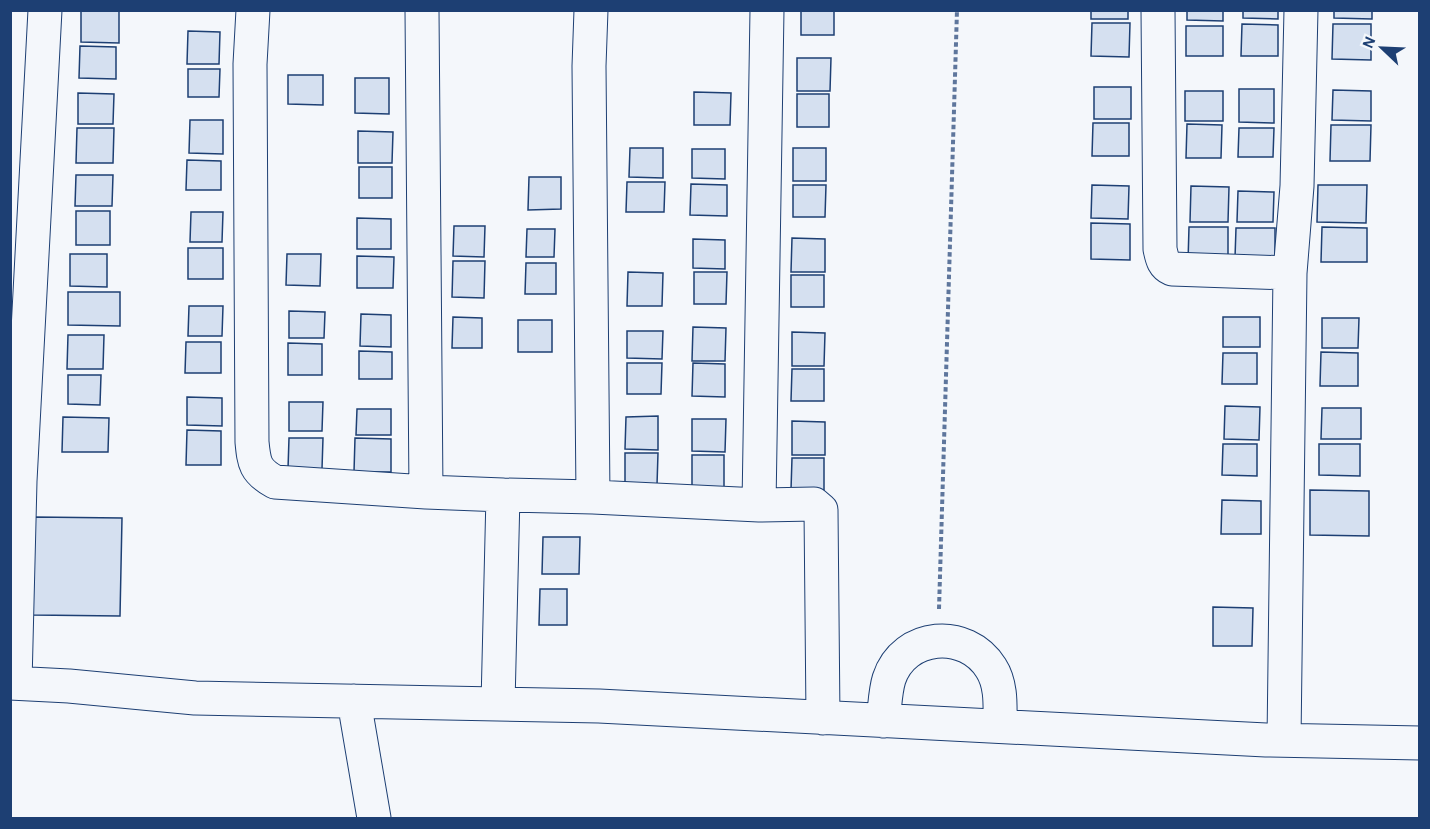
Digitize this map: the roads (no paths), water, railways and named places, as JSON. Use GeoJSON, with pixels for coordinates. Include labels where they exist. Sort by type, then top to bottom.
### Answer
{"type":"FeatureCollection","features":[{"type":"Feature","properties":{"kind":"street"},"geometry":{"type":"LineString","coordinates":[[45,10],[20,482],[13,683],[195,698],[599,706],[1284,740],[1419,743]]}},
{"type":"Feature","properties":{"kind":"street"},"geometry":{"type":"LineString","coordinates":[[253,10],[250,64],[252,442],[254,462],[261,474],[275,482],[426,492],[759,505],[814,504],[821,510],[823,718]]}},
{"type":"Feature","properties":{"kind":"street"},"geometry":{"type":"LineString","coordinates":[[422,10],[426,492]]}},
{"type":"Feature","properties":{"kind":"street"},"geometry":{"type":"LineString","coordinates":[[591,10],[589,66],[593,497]]}},
{"type":"Feature","properties":{"kind":"street"},"geometry":{"type":"LineString","coordinates":[[759,505],[766,10]]}},
{"type":"Feature","properties":{"kind":"street"},"geometry":{"type":"LineString","coordinates":[[1158,10],[1160,249],[1164,264],[1172,268],[1290,273]]}},
{"type":"Feature","properties":{"kind":"street"},"geometry":{"type":"LineString","coordinates":[[1284,740],[1290,273],[1297,186],[1301,10]]}},
{"type":"Feature","properties":{"kind":"street"},"geometry":{"type":"LineString","coordinates":[[498,704],[503,495]]}},
{"type":"Feature","properties":{"kind":"street"},"geometry":{"type":"LineString","coordinates":[[884,721],[889,679],[897,664],[908,652],[922,644],[938,640],[954,641],[969,646],[983,657],[992,669],[998,684],[1000,726]]}},
{"type":"Feature","properties":{"kind":"street"},"geometry":{"type":"LineString","coordinates":[[354,701],[375,819]]}}]}
